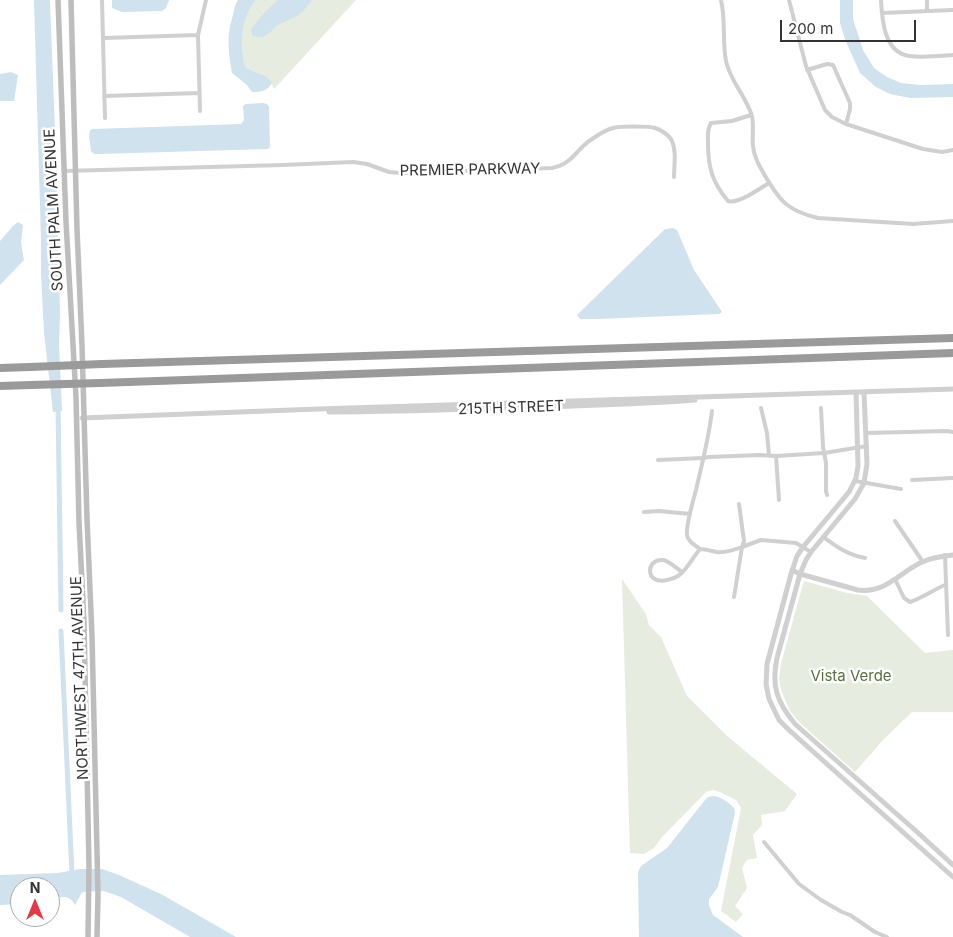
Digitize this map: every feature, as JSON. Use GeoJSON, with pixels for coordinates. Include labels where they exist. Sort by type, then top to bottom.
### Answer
{"type":"FeatureCollection","features":[{"type":"Feature","properties":{"kind":"highway"},"geometry":{"type":"LineString","coordinates":[[0,368],[953,338]]}},
{"type":"Feature","properties":{"kind":"highway"},"geometry":{"type":"LineString","coordinates":[[0,386],[953,353]]}},
{"type":"Feature","properties":{"kind":"main road","name":"SOUTH PALM AVENUE"},"geometry":{"type":"LineString","coordinates":[[58,0],[66,222],[77,418]]}},
{"type":"Feature","properties":{"kind":"main road","name":"SOUTH PALM AVENUE"},"geometry":{"type":"LineString","coordinates":[[71,0],[84,418]]}},
{"type":"Feature","properties":{"kind":"main road","name":"NORTHWEST 47TH AVENUE"},"geometry":{"type":"LineString","coordinates":[[77,418],[79,522],[84,623],[89,866],[88,937]]}},
{"type":"Feature","properties":{"kind":"main road","name":"NORTHWEST 47TH AVENUE"},"geometry":{"type":"LineString","coordinates":[[84,418],[92,636],[98,895],[97,937]]}},
{"type":"Feature","properties":{"kind":"street"},"geometry":{"type":"LineString","coordinates":[[102,0],[105,118]]}},
{"type":"Feature","properties":{"kind":"street"},"geometry":{"type":"LineString","coordinates":[[200,111],[198,35],[206,0]]}},
{"type":"Feature","properties":{"kind":"street"},"geometry":{"type":"LineString","coordinates":[[722,0],[725,16],[726,61],[729,71],[751,115],[755,155],[769,183],[783,202],[796,211],[818,218],[914,224],[953,221]]}},
{"type":"Feature","properties":{"kind":"street"},"geometry":{"type":"LineString","coordinates":[[789,0],[807,70],[825,110],[832,117],[846,124],[923,150],[942,152],[953,150]]}},
{"type":"Feature","properties":{"kind":"street"},"geometry":{"type":"LineString","coordinates":[[882,0],[884,28],[892,46],[897,51],[911,56],[953,55]]}},
{"type":"Feature","properties":{"kind":"street"},"geometry":{"type":"LineString","coordinates":[[927,0],[927,11]]}},
{"type":"Feature","properties":{"kind":"street"},"geometry":{"type":"LineString","coordinates":[[882,13],[953,10]]}},
{"type":"Feature","properties":{"kind":"street"},"geometry":{"type":"LineString","coordinates":[[104,38],[198,35]]}},
{"type":"Feature","properties":{"kind":"street"},"geometry":{"type":"LineString","coordinates":[[807,70],[827,64],[833,65],[850,103],[846,124]]}},
{"type":"Feature","properties":{"kind":"street"},"geometry":{"type":"LineString","coordinates":[[104,96],[199,93]]}},
{"type":"Feature","properties":{"kind":"street"},"geometry":{"type":"LineString","coordinates":[[751,115],[732,121],[711,123],[708,130],[708,160],[714,180],[728,201],[738,201],[769,183]]}},
{"type":"Feature","properties":{"kind":"street","name":"PREMIER PARKWAY"},"geometry":{"type":"LineString","coordinates":[[64,171],[283,166],[352,162],[367,164],[389,172],[552,168],[568,162],[589,141],[614,128],[654,128],[663,131],[670,138],[674,154],[674,178]]}},
{"type":"Feature","properties":{"kind":"street","name":"215TH STREET"},"geometry":{"type":"LineString","coordinates":[[77,418],[953,389]]}},
{"type":"Feature","properties":{"kind":"street"},"geometry":{"type":"LineString","coordinates":[[856,392],[858,466],[855,480],[849,492],[803,547],[798,556],[792,570],[770,652],[766,684],[769,699],[779,720],[953,877]]}},
{"type":"Feature","properties":{"kind":"street"},"geometry":{"type":"LineString","coordinates":[[864,392],[867,446],[864,483],[855,500],[806,560],[800,574],[774,671],[775,684],[781,705],[795,724],[953,865]]}},
{"type":"Feature","properties":{"kind":"street"},"geometry":{"type":"LineString","coordinates":[[761,408],[767,433],[769,456]]}},
{"type":"Feature","properties":{"kind":"street"},"geometry":{"type":"LineString","coordinates":[[821,408],[827,496]]}},
{"type":"Feature","properties":{"kind":"street"},"geometry":{"type":"LineString","coordinates":[[712,411],[690,514],[687,534],[689,540],[700,548],[718,552],[729,552],[761,540],[796,543],[811,552]]}},
{"type":"Feature","properties":{"kind":"street"},"geometry":{"type":"LineString","coordinates":[[866,433],[953,432]]}},
{"type":"Feature","properties":{"kind":"street"},"geometry":{"type":"LineString","coordinates":[[658,460],[824,453],[867,446]]}},
{"type":"Feature","properties":{"kind":"street"},"geometry":{"type":"LineString","coordinates":[[776,456],[779,500]]}},
{"type":"Feature","properties":{"kind":"street"},"geometry":{"type":"LineString","coordinates":[[912,480],[953,478]]}},
{"type":"Feature","properties":{"kind":"street"},"geometry":{"type":"LineString","coordinates":[[855,480],[901,489]]}},
{"type":"Feature","properties":{"kind":"street"},"geometry":{"type":"LineString","coordinates":[[734,597],[744,541],[739,504]]}},
{"type":"Feature","properties":{"kind":"street"},"geometry":{"type":"LineString","coordinates":[[644,512],[659,511],[690,514]]}},
{"type":"Feature","properties":{"kind":"street"},"geometry":{"type":"LineString","coordinates":[[896,522],[923,562]]}},
{"type":"Feature","properties":{"kind":"street"},"geometry":{"type":"LineString","coordinates":[[823,537],[843,551],[865,558]]}},
{"type":"Feature","properties":{"kind":"street"},"geometry":{"type":"LineString","coordinates":[[682,572],[666,561],[661,560],[656,561],[650,570],[651,576],[656,580],[676,577],[682,572],[700,548]]}},
{"type":"Feature","properties":{"kind":"street"},"geometry":{"type":"LineString","coordinates":[[792,570],[800,574],[866,591],[878,589],[923,562],[953,555]]}},
{"type":"Feature","properties":{"kind":"street"},"geometry":{"type":"LineString","coordinates":[[945,556],[948,635]]}},
{"type":"Feature","properties":{"kind":"street"},"geometry":{"type":"LineString","coordinates":[[895,579],[904,598],[910,602],[946,585]]}},
{"type":"Feature","properties":{"kind":"street"},"geometry":{"type":"LineString","coordinates":[[764,842],[800,884],[821,900],[850,915],[875,932],[887,937]]}},
{"type":"Feature","properties":{"kind":"green space"},"geometry":{"type":"Polygon","coordinates":[[[256,0],[356,0],[274,89],[266,78],[246,68],[242,51],[244,24],[256,0]]]}},
{"type":"Feature","properties":{"kind":"green space"},"geometry":{"type":"Polygon","coordinates":[[[622,579],[646,614],[649,625],[661,637],[687,696],[727,736],[797,794],[785,811],[761,815],[762,825],[753,835],[757,858],[747,860],[742,868],[747,888],[735,906],[743,914],[736,922],[721,911],[741,808],[736,800],[713,790],[706,792],[662,837],[654,848],[644,854],[630,853],[622,579]]]}},
{"type":"Feature","properties":{"kind":"green space","name":"Vista Verde"},"geometry":{"type":"Polygon","coordinates":[[[804,581],[847,593],[867,596],[925,653],[953,650],[953,712],[912,712],[883,740],[855,772],[799,722],[790,711],[781,690],[779,679],[781,663],[804,581]]]}},
{"type":"Feature","properties":{"kind":"water"},"geometry":{"type":"Polygon","coordinates":[[[34,0],[50,0],[57,185],[59,344],[62,411],[53,412],[44,333],[41,273],[34,0]]]}},
{"type":"Feature","properties":{"kind":"water"},"geometry":{"type":"Polygon","coordinates":[[[112,0],[169,0],[166,8],[162,11],[122,12],[112,8],[112,0]]]}},
{"type":"Feature","properties":{"kind":"water"},"geometry":{"type":"Polygon","coordinates":[[[238,0],[256,0],[244,24],[242,51],[246,68],[267,77],[272,83],[268,88],[261,91],[252,92],[247,85],[232,73],[229,53],[229,32],[238,0]]]}},
{"type":"Feature","properties":{"kind":"water"},"geometry":{"type":"Polygon","coordinates":[[[278,0],[312,0],[297,16],[276,26],[263,37],[252,35],[251,29],[278,0]]]}},
{"type":"Feature","properties":{"kind":"water"},"geometry":{"type":"Polygon","coordinates":[[[840,0],[853,0],[853,19],[863,50],[874,68],[887,77],[901,83],[920,85],[953,84],[953,97],[910,98],[890,94],[876,87],[860,73],[845,39],[840,23],[840,0]]]}},
{"type":"Feature","properties":{"kind":"water"},"geometry":{"type":"Polygon","coordinates":[[[11,72],[18,75],[14,101],[0,101],[0,74],[11,72]]]}},
{"type":"Feature","properties":{"kind":"water"},"geometry":{"type":"Polygon","coordinates":[[[263,103],[269,107],[270,147],[268,149],[99,154],[94,154],[91,151],[89,136],[90,130],[93,129],[241,124],[244,120],[243,106],[246,104],[263,103]]]}},
{"type":"Feature","properties":{"kind":"water"},"geometry":{"type":"Polygon","coordinates":[[[18,222],[23,225],[21,242],[24,260],[0,285],[0,241],[18,222]]]}},
{"type":"Feature","properties":{"kind":"water"},"geometry":{"type":"Polygon","coordinates":[[[673,228],[677,230],[694,270],[722,312],[719,314],[580,319],[577,315],[665,229],[673,228]]]}},
{"type":"Feature","properties":{"kind":"water"},"geometry":{"type":"Polygon","coordinates":[[[713,796],[727,802],[734,808],[735,813],[718,887],[709,899],[709,905],[713,915],[743,937],[639,937],[638,872],[641,866],[667,848],[705,800],[713,796]]]}},
{"type":"Feature","properties":{"kind":"water"},"geometry":{"type":"Polygon","coordinates":[[[80,869],[102,869],[119,875],[161,894],[236,937],[190,937],[121,897],[104,891],[83,892],[75,905],[67,897],[60,897],[60,877],[10,877],[10,904],[0,905],[0,875],[58,873],[80,869]]]}},
{"type":"Feature","properties":{"kind":"waterway"},"geometry":{"type":"LineString","coordinates":[[58,405],[61,610]]}},
{"type":"Feature","properties":{"kind":"waterway"},"geometry":{"type":"LineString","coordinates":[[61,631],[72,875]]}}]}
